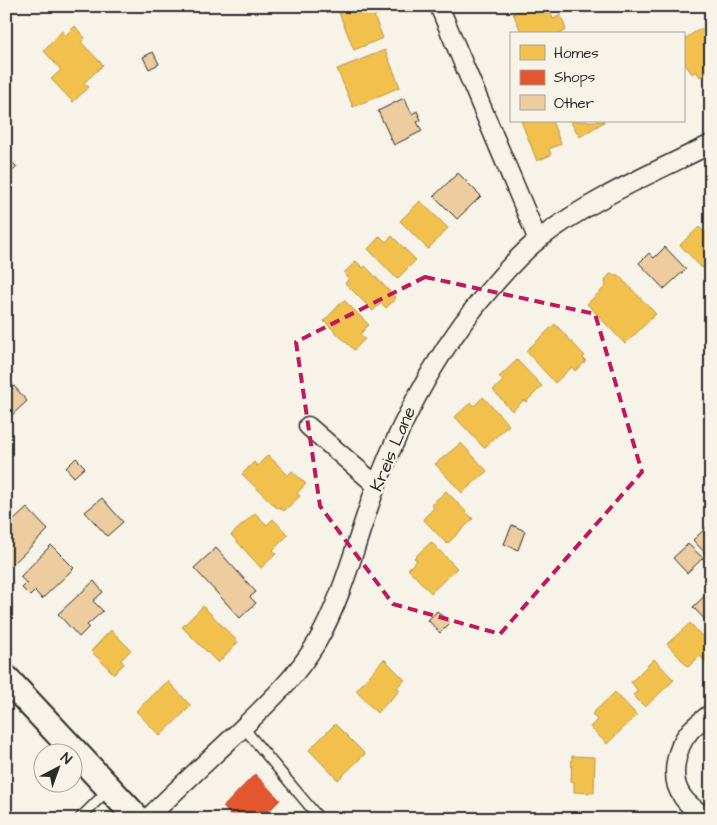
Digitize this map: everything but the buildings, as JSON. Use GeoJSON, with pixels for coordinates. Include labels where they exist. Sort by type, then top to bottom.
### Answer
{"type":"FeatureCollection","features":[{"type":"Feature","properties":{"kind":"street"},"geometry":{"type":"LineString","coordinates":[[440,6],[538,240]]}},
{"type":"Feature","properties":{"kind":"street","name":"Kreis Lane"},"geometry":{"type":"LineString","coordinates":[[147,819],[278,694],[300,668],[318,640],[336,601],[376,486],[420,387],[448,342],[480,300],[538,240],[593,204],[711,144]]}},
{"type":"Feature","properties":{"kind":"street"},"geometry":{"type":"LineString","coordinates":[[308,426],[376,486]]}},
{"type":"Feature","properties":{"kind":"street"},"geometry":{"type":"LineString","coordinates":[[6,678],[138,819]]}},
{"type":"Feature","properties":{"kind":"street"},"geometry":{"type":"LineString","coordinates":[[707,716],[690,731],[681,746],[676,762],[676,779],[682,796],[709,819]]}},
{"type":"Feature","properties":{"kind":"lane"},"geometry":{"type":"LineString","coordinates":[[243,727],[320,819]]}},
{"type":"Feature","properties":{"kind":"lane"},"geometry":{"type":"LineString","coordinates":[[79,819],[110,788]]}},
{"type":"Feature","properties":{"kind":"highlighted area"},"geometry":{"type":"Polygon","coordinates":[[[425,277],[595,314],[642,472],[500,634],[393,604],[320,506],[296,342],[425,277]]]}}]}
